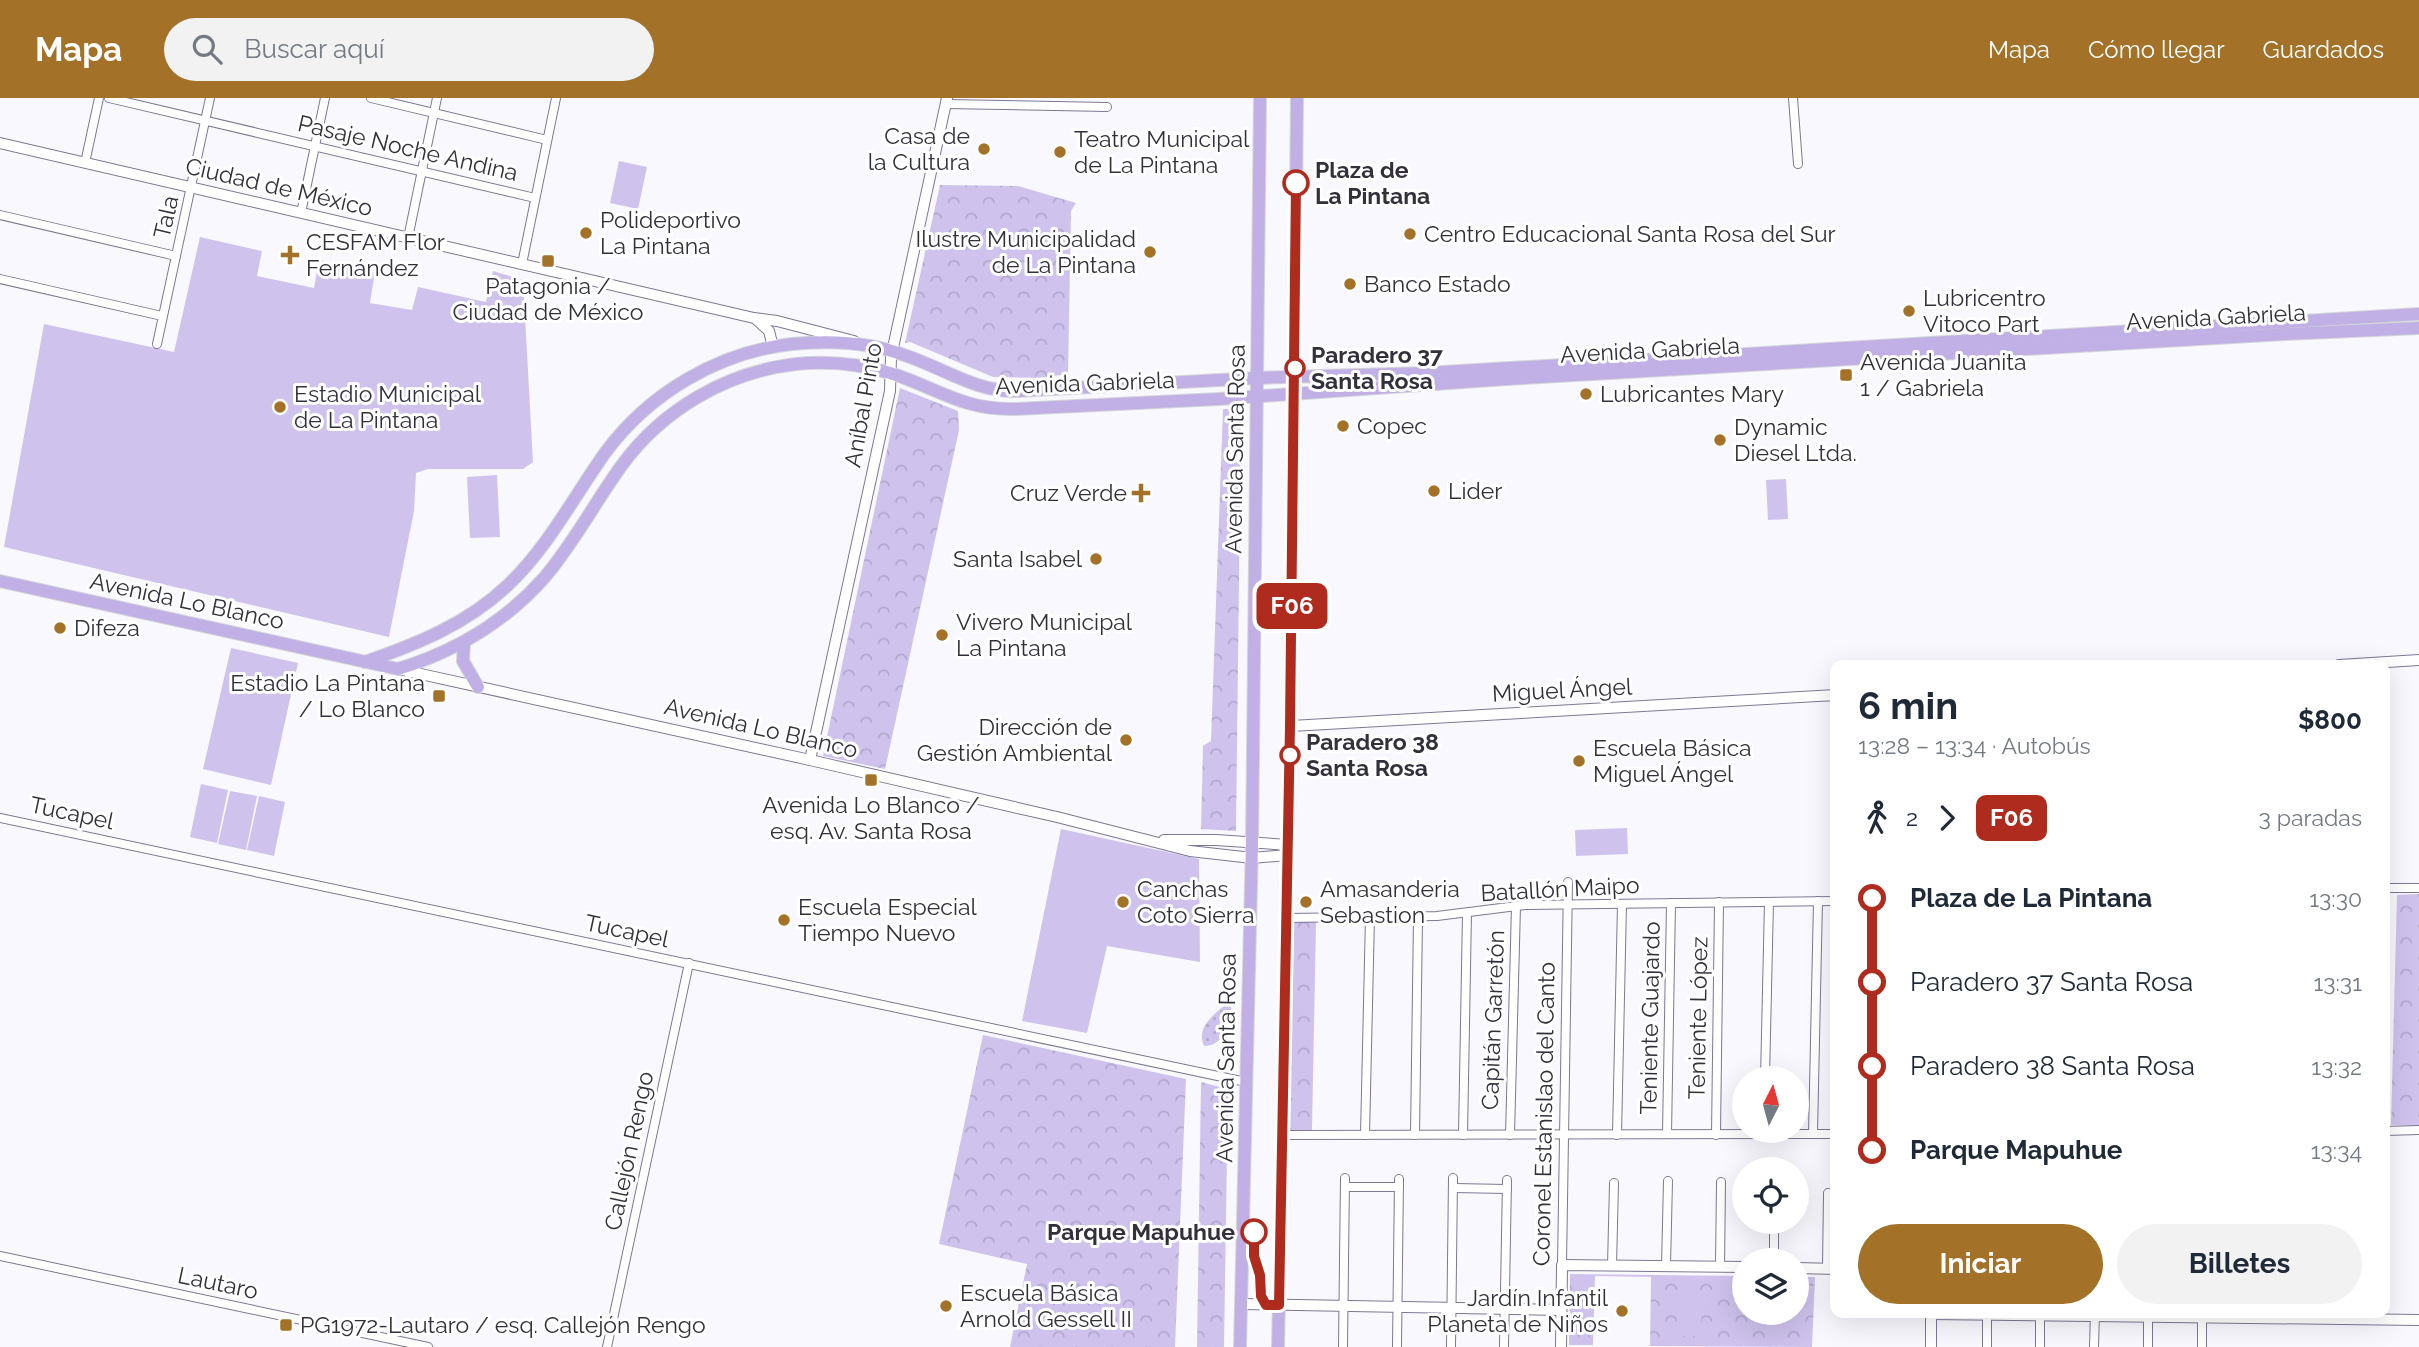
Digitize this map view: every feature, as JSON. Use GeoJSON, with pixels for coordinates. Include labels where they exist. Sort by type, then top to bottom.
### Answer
{"type":"FeatureCollection","features":[{"type":"Feature","properties":{"kind":"main road","name":"Avenida Santa Rosa"},"geometry":{"type":"LineString","coordinates":[[1240,1347],[1252,858],[1260,98]]}},
{"type":"Feature","properties":{"kind":"main road"},"geometry":{"type":"LineString","coordinates":[[1278,1347],[1272,1305],[1281,1135],[1287,918],[1297,98]]}},
{"type":"Feature","properties":{"kind":"main road","name":"Avenida Gabriela"},"geometry":{"type":"LineString","coordinates":[[365,662],[420,642],[465,618],[509,584],[542,548],[617,438],[654,402],[703,370],[773,347],[817,342],[863,345],[892,351],[975,386],[1001,391],[1257,378],[1426,373],[2419,314]]}},
{"type":"Feature","properties":{"kind":"main road","name":"Avenida Gabriela"},"geometry":{"type":"LineString","coordinates":[[398,669],[432,658],[464,642],[502,617],[530,592],[555,565],[635,450],[675,412],[722,384],[752,373],[785,366],[843,364],[890,373],[958,401],[990,409],[1032,409],[2419,328]]}},
{"type":"Feature","properties":{"kind":"main road"},"geometry":{"type":"LineString","coordinates":[[773,347],[785,366]]}},
{"type":"Feature","properties":{"kind":"main road"},"geometry":{"type":"LineString","coordinates":[[575,499],[592,511]]}},
{"type":"Feature","properties":{"kind":"main road","name":"Avenida Lo Blanco"},"geometry":{"type":"LineString","coordinates":[[0,581],[398,669]]}},
{"type":"Feature","properties":{"kind":"main road"},"geometry":{"type":"LineString","coordinates":[[464,642],[462,651],[465,665],[478,687]]}},
{"type":"Feature","properties":{"kind":"street"},"geometry":{"type":"LineString","coordinates":[[85,163],[99,98]]}},
{"type":"Feature","properties":{"kind":"street","name":"Pasaje Noche Andina"},"geometry":{"type":"LineString","coordinates":[[109,98],[535,198]]}},
{"type":"Feature","properties":{"kind":"street","name":"Tala"},"geometry":{"type":"LineString","coordinates":[[157,344],[210,98]]}},
{"type":"Feature","properties":{"kind":"street"},"geometry":{"type":"LineString","coordinates":[[301,213],[325,98]]}},
{"type":"Feature","properties":{"kind":"street"},"geometry":{"type":"LineString","coordinates":[[371,98],[547,140]]}},
{"type":"Feature","properties":{"kind":"street"},"geometry":{"type":"LineString","coordinates":[[408,238],[437,98]]}},
{"type":"Feature","properties":{"kind":"street"},"geometry":{"type":"LineString","coordinates":[[522,264],[556,98]]}},
{"type":"Feature","properties":{"kind":"street"},"geometry":{"type":"LineString","coordinates":[[1793,98],[1798,164]]}},
{"type":"Feature","properties":{"kind":"street"},"geometry":{"type":"LineString","coordinates":[[946,101],[1095,102],[1107,107]]}},
{"type":"Feature","properties":{"kind":"street","name":"Aníbal Pinto"},"geometry":{"type":"LineString","coordinates":[[810,760],[890,391],[892,351],[946,101]]}},
{"type":"Feature","properties":{"kind":"street","name":"Ciudad de México"},"geometry":{"type":"LineString","coordinates":[[0,143],[754,318],[825,332],[863,345]]}},
{"type":"Feature","properties":{"kind":"street"},"geometry":{"type":"LineString","coordinates":[[0,215],[176,256]]}},
{"type":"Feature","properties":{"kind":"street"},"geometry":{"type":"LineString","coordinates":[[0,279],[162,316]]}},
{"type":"Feature","properties":{"kind":"street"},"geometry":{"type":"LineString","coordinates":[[754,318],[769,331],[773,347]]}},
{"type":"Feature","properties":{"kind":"street"},"geometry":{"type":"LineString","coordinates":[[2390,662],[2419,660]]}},
{"type":"Feature","properties":{"kind":"street","name":"Avenida Lo Blanco"},"geometry":{"type":"LineString","coordinates":[[398,669],[810,760],[1207,854],[1252,858],[1288,850]]}},
{"type":"Feature","properties":{"kind":"street","name":"Miguel Ángel"},"geometry":{"type":"LineString","coordinates":[[1290,726],[1830,695]]}},
{"type":"Feature","properties":{"kind":"street","name":"Tucapel"},"geometry":{"type":"LineString","coordinates":[[0,818],[1246,1082]]}},
{"type":"Feature","properties":{"kind":"street","name":"Avenida Lo Blanco"},"geometry":{"type":"LineString","coordinates":[[1147,839],[1252,843],[1288,850]]}},
{"type":"Feature","properties":{"kind":"street"},"geometry":{"type":"LineString","coordinates":[[1207,854],[1208,840]]}},
{"type":"Feature","properties":{"kind":"street","name":"Coronel Estanislao del Canto"},"geometry":{"type":"LineString","coordinates":[[1561,1347],[1568,882]]}},
{"type":"Feature","properties":{"kind":"street"},"geometry":{"type":"LineString","coordinates":[[2390,888],[2419,888]]}},
{"type":"Feature","properties":{"kind":"street"},"geometry":{"type":"LineString","coordinates":[[1813,1134],[1818,901]]}},
{"type":"Feature","properties":{"kind":"street","name":"Batallón Maipo"},"geometry":{"type":"LineString","coordinates":[[1287,918],[1418,917],[1516,906],[1830,901]]}},
{"type":"Feature","properties":{"kind":"street","name":"Teniente López"},"geometry":{"type":"LineString","coordinates":[[1716,1135],[1719,902]]}},
{"type":"Feature","properties":{"kind":"street"},"geometry":{"type":"LineString","coordinates":[[1765,1066],[1769,902]]}},
{"type":"Feature","properties":{"kind":"street","name":"Teniente Guajardo"},"geometry":{"type":"LineString","coordinates":[[1667,1135],[1671,903]]}},
{"type":"Feature","properties":{"kind":"street"},"geometry":{"type":"LineString","coordinates":[[1618,1135],[1622,904]]}},
{"type":"Feature","properties":{"kind":"street","name":"Capitán Garretón"},"geometry":{"type":"LineString","coordinates":[[1510,1135],[1516,906]]}},
{"type":"Feature","properties":{"kind":"street"},"geometry":{"type":"LineString","coordinates":[[1463,1135],[1466,913]]}},
{"type":"Feature","properties":{"kind":"street"},"geometry":{"type":"LineString","coordinates":[[1365,1135],[1370,917]]}},
{"type":"Feature","properties":{"kind":"street"},"geometry":{"type":"LineString","coordinates":[[1415,1135],[1418,917]]}},
{"type":"Feature","properties":{"kind":"street","name":"Callejón Rengo"},"geometry":{"type":"LineString","coordinates":[[607,1347],[689,963]]}},
{"type":"Feature","properties":{"kind":"street"},"geometry":{"type":"LineString","coordinates":[[2390,1131],[2419,1130]]}},
{"type":"Feature","properties":{"kind":"street"},"geometry":{"type":"LineString","coordinates":[[1281,1135],[1732,1134]]}},
{"type":"Feature","properties":{"kind":"street"},"geometry":{"type":"LineString","coordinates":[[1810,1134],[1830,1134]]}},
{"type":"Feature","properties":{"kind":"street"},"geometry":{"type":"LineString","coordinates":[[1451,1347],[1453,1178]]}},
{"type":"Feature","properties":{"kind":"street"},"geometry":{"type":"LineString","coordinates":[[1666,1266],[1668,1181]]}},
{"type":"Feature","properties":{"kind":"street"},"geometry":{"type":"LineString","coordinates":[[1343,1347],[1345,1182],[1399,1183],[1397,1347]]}},
{"type":"Feature","properties":{"kind":"street"},"geometry":{"type":"LineString","coordinates":[[1720,1267],[1721,1182]]}},
{"type":"Feature","properties":{"kind":"street"},"geometry":{"type":"LineString","coordinates":[[1612,1266],[1614,1183]]}},
{"type":"Feature","properties":{"kind":"street"},"geometry":{"type":"LineString","coordinates":[[1453,1188],[1507,1185],[1504,1347]]}},
{"type":"Feature","properties":{"kind":"street"},"geometry":{"type":"LineString","coordinates":[[1828,1193],[1830,1243]]}},
{"type":"Feature","properties":{"kind":"street","name":"Lautaro"},"geometry":{"type":"LineString","coordinates":[[0,1256],[428,1347]]}},
{"type":"Feature","properties":{"kind":"street"},"geometry":{"type":"LineString","coordinates":[[1562,1265],[1732,1267]]}},
{"type":"Feature","properties":{"kind":"street"},"geometry":{"type":"LineString","coordinates":[[1809,1268],[1830,1268]]}},
{"type":"Feature","properties":{"kind":"street"},"geometry":{"type":"LineString","coordinates":[[1241,1304],[1562,1310]]}},
{"type":"Feature","properties":{"kind":"street"},"geometry":{"type":"LineString","coordinates":[[1931,1318],[1931,1347]]}},
{"type":"Feature","properties":{"kind":"street"},"geometry":{"type":"LineString","coordinates":[[1987,1318],[1987,1347]]}},
{"type":"Feature","properties":{"kind":"street"},"geometry":{"type":"LineString","coordinates":[[2040,1318],[2040,1347]]}},
{"type":"Feature","properties":{"kind":"street"},"geometry":{"type":"LineString","coordinates":[[2094,1347],[2095,1318]]}},
{"type":"Feature","properties":{"kind":"street"},"geometry":{"type":"LineString","coordinates":[[2148,1318],[2148,1347]]}},
{"type":"Feature","properties":{"kind":"street"},"geometry":{"type":"LineString","coordinates":[[2202,1318],[2202,1347]]}},
{"type":"Feature","properties":{"kind":"street"},"geometry":{"type":"LineString","coordinates":[[2354,1318],[2419,1320]]}},
{"type":"Feature","properties":{"kind":"green space"},"geometry":{"type":"Polygon","coordinates":[[[619,161],[647,167],[638,209],[610,203],[619,161]]]}},
{"type":"Feature","properties":{"kind":"green space"},"geometry":{"type":"Polygon","coordinates":[[[940,185],[1018,186],[1076,203],[1071,211],[1068,374],[1039,378],[993,377],[910,342],[905,343],[940,185]]]}},
{"type":"Feature","properties":{"kind":"green space","name":"Estadio Municipal de La Pintana"},"geometry":{"type":"Polygon","coordinates":[[[200,237],[262,251],[257,276],[314,288],[319,260],[375,272],[370,303],[412,310],[418,287],[486,302],[493,271],[523,280],[533,462],[523,469],[428,469],[416,473],[414,511],[389,637],[4,547],[44,324],[174,352],[200,237]]]}},
{"type":"Feature","properties":{"kind":"green space"},"geometry":{"type":"Polygon","coordinates":[[[900,388],[958,411],[959,430],[885,769],[823,756],[900,388]]]}},
{"type":"Feature","properties":{"kind":"green space"},"geometry":{"type":"Polygon","coordinates":[[[1223,409],[1241,409],[1236,831],[1201,829],[1203,746],[1211,741],[1223,409]]]}},
{"type":"Feature","properties":{"kind":"green space"},"geometry":{"type":"Polygon","coordinates":[[[497,475],[500,537],[470,538],[467,477],[497,475]]]}},
{"type":"Feature","properties":{"kind":"green space"},"geometry":{"type":"Polygon","coordinates":[[[1786,479],[1788,519],[1768,520],[1766,480],[1786,479]]]}},
{"type":"Feature","properties":{"kind":"green space"},"geometry":{"type":"Polygon","coordinates":[[[231,648],[298,663],[271,785],[203,769],[231,648]]]}},
{"type":"Feature","properties":{"kind":"green space"},"geometry":{"type":"Polygon","coordinates":[[[201,784],[228,790],[217,843],[190,837],[201,784]]]}},
{"type":"Feature","properties":{"kind":"green space"},"geometry":{"type":"Polygon","coordinates":[[[230,791],[257,796],[246,850],[218,844],[230,791]]]}},
{"type":"Feature","properties":{"kind":"green space"},"geometry":{"type":"Polygon","coordinates":[[[259,796],[285,802],[274,856],[247,850],[259,796]]]}},
{"type":"Feature","properties":{"kind":"green space"},"geometry":{"type":"Polygon","coordinates":[[[1627,828],[1628,854],[1576,856],[1575,830],[1627,828]]]}},
{"type":"Feature","properties":{"kind":"green space","name":"Canchas Coto Sierra"},"geometry":{"type":"Polygon","coordinates":[[[1061,829],[1199,859],[1200,962],[1107,946],[1087,1033],[1022,1021],[1061,829]]]}},
{"type":"Feature","properties":{"kind":"green space"},"geometry":{"type":"Polygon","coordinates":[[[2419,894],[2419,1126],[2391,1125],[2397,895],[2419,894]]]}},
{"type":"Feature","properties":{"kind":"green space"},"geometry":{"type":"Polygon","coordinates":[[[1294,922],[1316,922],[1312,1130],[1289,1131],[1294,922]]]}},
{"type":"Feature","properties":{"kind":"green space"},"geometry":{"type":"Polygon","coordinates":[[[1225,1005],[1231,1007],[1231,1013],[1225,1033],[1216,1043],[1204,1046],[1204,1028],[1225,1005]]]}},
{"type":"Feature","properties":{"kind":"green space","name":"Parque Mapuhue"},"geometry":{"type":"Polygon","coordinates":[[[983,1035],[1186,1079],[1175,1347],[1010,1347],[1027,1264],[939,1244],[983,1035]]]}},
{"type":"Feature","properties":{"kind":"green space"},"geometry":{"type":"Polygon","coordinates":[[[1201,1082],[1228,1089],[1224,1347],[1197,1347],[1201,1082]]]}},
{"type":"Feature","properties":{"kind":"green space"},"geometry":{"type":"Polygon","coordinates":[[[1570,1274],[1732,1276],[1732,1325],[1809,1325],[1809,1277],[1815,1277],[1812,1347],[1650,1346],[1651,1277],[1595,1276],[1593,1345],[1569,1345],[1570,1274]]]}},
{"type":"Feature","properties":{"kind":"green space"},"geometry":{"type":"Polygon","coordinates":[[[1678,1291],[1702,1292],[1701,1336],[1677,1336],[1678,1291]]]}},
{"type":"Feature","properties":{"kind":"bus line","name":"F06"},"geometry":{"type":"LineString","coordinates":[[1254,1232],[1254,1256],[1260,1275],[1262,1299],[1266,1305],[1279,1305],[1290,726],[1296,183]]}},
{"type":"Feature","properties":{"kind":"place","name":"Casa de la Cultura"},"geometry":{"type":"Point","coordinates":[984,149]}},
{"type":"Feature","properties":{"kind":"place","name":"Teatro Municipal de La Pintana"},"geometry":{"type":"Point","coordinates":[1060,152]}},
{"type":"Feature","properties":{"kind":"place","name":"Plaza de La Pintana"},"geometry":{"type":"Point","coordinates":[1296,183]}},
{"type":"Feature","properties":{"kind":"place","name":"Polideportivo La Pintana"},"geometry":{"type":"Point","coordinates":[586,233]}},
{"type":"Feature","properties":{"kind":"place","name":"Centro Educacional Santa Rosa del Sur"},"geometry":{"type":"Point","coordinates":[1410,234]}},
{"type":"Feature","properties":{"kind":"place","name":"Ilustre Municipalidad de La Pintana"},"geometry":{"type":"Point","coordinates":[1150,252]}},
{"type":"Feature","properties":{"kind":"place","name":"CESFAM Flor Fernández"},"geometry":{"type":"Point","coordinates":[290,255]}},
{"type":"Feature","properties":{"kind":"place","name":"Patagonia / Ciudad de México"},"geometry":{"type":"Point","coordinates":[548,261]}},
{"type":"Feature","properties":{"kind":"place","name":"Banco Estado"},"geometry":{"type":"Point","coordinates":[1350,284]}},
{"type":"Feature","properties":{"kind":"place","name":"Lubricentro Vitoco Part"},"geometry":{"type":"Point","coordinates":[1909,311]}},
{"type":"Feature","properties":{"kind":"place","name":"Paradero 37 Santa Rosa"},"geometry":{"type":"Point","coordinates":[1295,368]}},
{"type":"Feature","properties":{"kind":"place","name":"Avenida Juanita 1 / Gabriela"},"geometry":{"type":"Point","coordinates":[1846,375]}},
{"type":"Feature","properties":{"kind":"place","name":"Lubricantes Mary"},"geometry":{"type":"Point","coordinates":[1586,394]}},
{"type":"Feature","properties":{"kind":"place","name":"Estadio Municipal de La Pintana"},"geometry":{"type":"Point","coordinates":[280,407]}},
{"type":"Feature","properties":{"kind":"place","name":"Copec"},"geometry":{"type":"Point","coordinates":[1343,426]}},
{"type":"Feature","properties":{"kind":"place","name":"Dynamic Diesel Ltda."},"geometry":{"type":"Point","coordinates":[1720,440]}},
{"type":"Feature","properties":{"kind":"place","name":"Lider"},"geometry":{"type":"Point","coordinates":[1434,491]}},
{"type":"Feature","properties":{"kind":"place","name":"Cruz Verde"},"geometry":{"type":"Point","coordinates":[1141,493]}},
{"type":"Feature","properties":{"kind":"place","name":"Santa Isabel"},"geometry":{"type":"Point","coordinates":[1096,559]}},
{"type":"Feature","properties":{"kind":"place","name":"Difeza"},"geometry":{"type":"Point","coordinates":[60,628]}},
{"type":"Feature","properties":{"kind":"place","name":"Vivero Municipal La Pintana"},"geometry":{"type":"Point","coordinates":[942,635]}},
{"type":"Feature","properties":{"kind":"place","name":"Estadio La Pintana / Lo Blanco"},"geometry":{"type":"Point","coordinates":[439,696]}},
{"type":"Feature","properties":{"kind":"place","name":"Dirección de Gestión Ambiental"},"geometry":{"type":"Point","coordinates":[1126,740]}},
{"type":"Feature","properties":{"kind":"place","name":"Paradero 38 Santa Rosa"},"geometry":{"type":"Point","coordinates":[1290,755]}},
{"type":"Feature","properties":{"kind":"place","name":"Escuela Básica Miguel Ángel"},"geometry":{"type":"Point","coordinates":[1579,761]}},
{"type":"Feature","properties":{"kind":"place","name":"Avenida Lo Blanco / esq. Av. Santa Rosa"},"geometry":{"type":"Point","coordinates":[871,780]}},
{"type":"Feature","properties":{"kind":"place","name":"Canchas Coto Sierra"},"geometry":{"type":"Point","coordinates":[1123,902]}},
{"type":"Feature","properties":{"kind":"place","name":"Amasanderia Sebastion"},"geometry":{"type":"Point","coordinates":[1306,902]}},
{"type":"Feature","properties":{"kind":"place","name":"Escuela Especial Tiempo Nuevo"},"geometry":{"type":"Point","coordinates":[784,920]}},
{"type":"Feature","properties":{"kind":"place","name":"Parque Mapuhue"},"geometry":{"type":"Point","coordinates":[1254,1232]}},
{"type":"Feature","properties":{"kind":"place","name":"Escuela Básica Arnold Gessell II"},"geometry":{"type":"Point","coordinates":[946,1306]}},
{"type":"Feature","properties":{"kind":"place","name":"Jardín Infantil Planeta de Niños"},"geometry":{"type":"Point","coordinates":[1622,1311]}},
{"type":"Feature","properties":{"kind":"place","name":"PG1972-Lautaro / esq. Callejón Rengo"},"geometry":{"type":"Point","coordinates":[286,1325]}}]}
